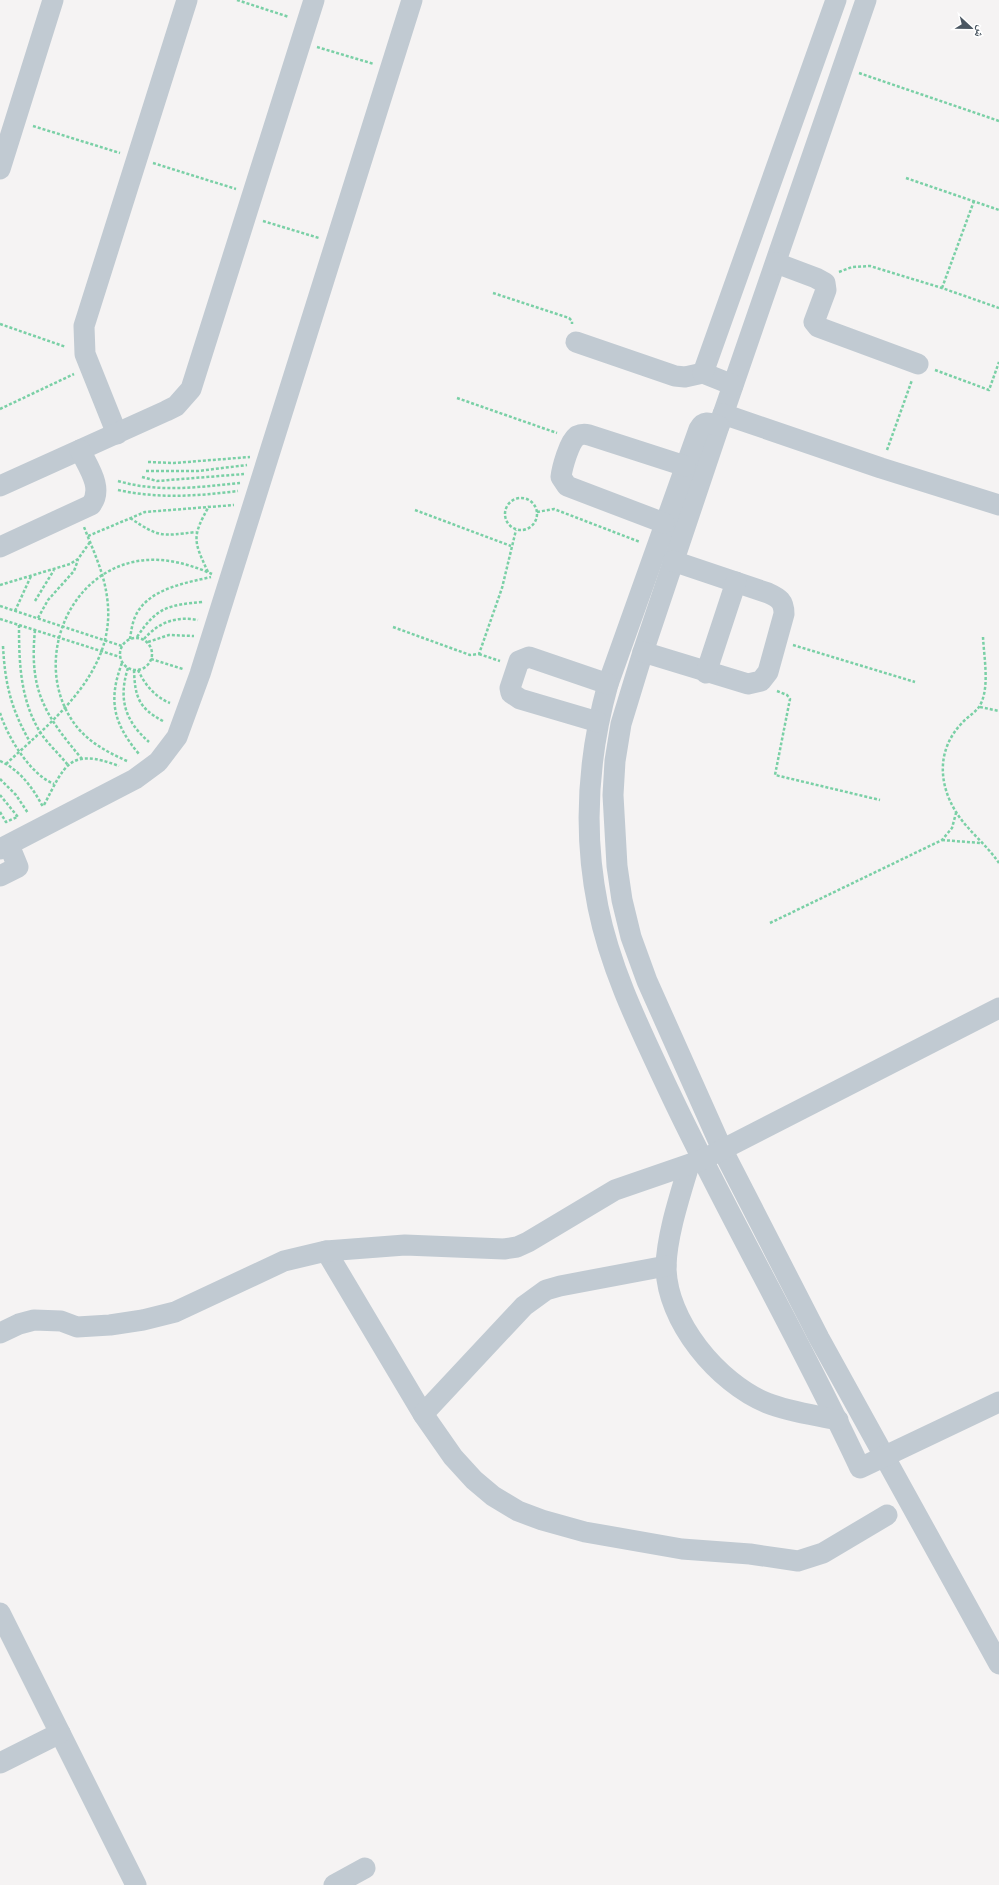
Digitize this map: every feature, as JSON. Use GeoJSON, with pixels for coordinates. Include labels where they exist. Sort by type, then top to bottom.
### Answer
{"type":"FeatureCollection","features":[{"type":"Feature","properties":{"kind":"street"},"geometry":{"type":"LineString","coordinates":[[0,169],[53,0]]}},
{"type":"Feature","properties":{"kind":"street"},"geometry":{"type":"LineString","coordinates":[[117,434],[87,360],[84,340],[87,313],[187,0]]}},
{"type":"Feature","properties":{"kind":"street"},"geometry":{"type":"LineString","coordinates":[[0,486],[176,406],[191,389],[247,216],[314,0]]}},
{"type":"Feature","properties":{"kind":"street"},"geometry":{"type":"LineString","coordinates":[[9,872],[5,847],[120,787],[154,765],[177,737],[200,674],[412,0]]}},
{"type":"Feature","properties":{"kind":"street"},"geometry":{"type":"LineString","coordinates":[[704,373],[836,0]]}},
{"type":"Feature","properties":{"kind":"street"},"geometry":{"type":"LineString","coordinates":[[866,0],[642,652],[620,724],[615,761],[614,834],[622,900],[631,937],[647,980],[722,1149],[819,1338],[999,1664]]}},
{"type":"Feature","properties":{"kind":"street"},"geometry":{"type":"LineString","coordinates":[[776,263],[821,280],[826,286],[826,290],[815,319],[815,325],[918,364]]}},
{"type":"Feature","properties":{"kind":"street"},"geometry":{"type":"LineString","coordinates":[[573,336],[680,377],[704,373],[733,385]]}},
{"type":"Feature","properties":{"kind":"street"},"geometry":{"type":"LineString","coordinates":[[999,505],[721,420],[707,422],[701,426],[664,523],[608,684],[598,722],[592,760],[590,820],[593,868],[598,906],[607,944],[624,990],[695,1163],[838,1420],[860,1468],[999,1402]]}},
{"type":"Feature","properties":{"kind":"street"},"geometry":{"type":"LineString","coordinates":[[664,523],[572,488],[563,482],[561,471],[574,439],[578,435],[589,434],[685,466]]}},
{"type":"Feature","properties":{"kind":"street"},"geometry":{"type":"LineString","coordinates":[[0,547],[91,505],[97,493],[97,486],[80,450]]}},
{"type":"Feature","properties":{"kind":"street"},"geometry":{"type":"LineString","coordinates":[[642,652],[741,683],[754,684],[761,681],[765,677],[784,614],[784,605],[781,600],[736,582],[673,561]]}},
{"type":"Feature","properties":{"kind":"street"},"geometry":{"type":"LineString","coordinates":[[706,673],[736,582]]}},
{"type":"Feature","properties":{"kind":"street"},"geometry":{"type":"LineString","coordinates":[[598,722],[520,699],[511,693],[510,688],[519,661],[529,657],[608,684]]}},
{"type":"Feature","properties":{"kind":"street"},"geometry":{"type":"LineString","coordinates":[[0,1333],[19,1324],[34,1320],[61,1321],[77,1327],[110,1325],[143,1320],[175,1312],[284,1261],[326,1251],[405,1245],[491,1249],[517,1246],[528,1242],[616,1190],[695,1163],[999,1008]]}},
{"type":"Feature","properties":{"kind":"street"},"geometry":{"type":"LineString","coordinates":[[695,1163],[671,1232],[666,1266],[669,1290],[677,1314],[699,1350],[728,1378],[742,1389],[768,1403],[838,1420]]}},
{"type":"Feature","properties":{"kind":"street"},"geometry":{"type":"LineString","coordinates":[[326,1251],[423,1414],[453,1457],[474,1480],[493,1496],[518,1511],[542,1520],[585,1532],[682,1549],[750,1554],[798,1562],[823,1553],[887,1515]]}},
{"type":"Feature","properties":{"kind":"street"},"geometry":{"type":"LineString","coordinates":[[423,1414],[524,1306],[546,1290],[572,1283],[666,1266]]}},
{"type":"Feature","properties":{"kind":"street"},"geometry":{"type":"LineString","coordinates":[[0,1613],[136,1885]]}},
{"type":"Feature","properties":{"kind":"street"},"geometry":{"type":"LineString","coordinates":[[0,1763],[60,1733]]}},
{"type":"Feature","properties":{"kind":"street"},"geometry":{"type":"LineString","coordinates":[[334,1885],[364,1868]]}},
{"type":"Feature","properties":{"kind":"path"},"geometry":{"type":"LineString","coordinates":[[237,0],[307,22]]}},
{"type":"Feature","properties":{"kind":"path"},"geometry":{"type":"LineString","coordinates":[[301,42],[390,69]]}},
{"type":"Feature","properties":{"kind":"path"},"geometry":{"type":"LineString","coordinates":[[843,68],[999,121]]}},
{"type":"Feature","properties":{"kind":"path"},"geometry":{"type":"LineString","coordinates":[[906,178],[999,210]]}},
{"type":"Feature","properties":{"kind":"path"},"geometry":{"type":"LineString","coordinates":[[942,288],[974,202]]}},
{"type":"Feature","properties":{"kind":"path"},"geometry":{"type":"LineString","coordinates":[[247,216],[335,243]]}},
{"type":"Feature","properties":{"kind":"path"},"geometry":{"type":"LineString","coordinates":[[821,280],[852,267],[870,266],[942,288],[999,308]]}},
{"type":"Feature","properties":{"kind":"path"},"geometry":{"type":"LineString","coordinates":[[493,293],[569,318],[572,321],[573,336]]}},
{"type":"Feature","properties":{"kind":"path"},"geometry":{"type":"LineString","coordinates":[[0,324],[87,360]]}},
{"type":"Feature","properties":{"kind":"path"},"geometry":{"type":"LineString","coordinates":[[0,408],[87,360]]}},
{"type":"Feature","properties":{"kind":"path"},"geometry":{"type":"LineString","coordinates":[[881,468],[918,364],[989,390],[999,362]]}},
{"type":"Feature","properties":{"kind":"path"},"geometry":{"type":"LineString","coordinates":[[457,398],[574,439]]}},
{"type":"Feature","properties":{"kind":"path"},"geometry":{"type":"LineString","coordinates":[[148,462],[174,463],[219,458],[261,478]]}},
{"type":"Feature","properties":{"kind":"path"},"geometry":{"type":"LineString","coordinates":[[146,471],[198,471],[261,478]]}},
{"type":"Feature","properties":{"kind":"path"},"geometry":{"type":"LineString","coordinates":[[142,477],[158,481],[261,478]]}},
{"type":"Feature","properties":{"kind":"path"},"geometry":{"type":"LineString","coordinates":[[118,481],[157,489],[200,487],[261,478]]}},
{"type":"Feature","properties":{"kind":"path"},"geometry":{"type":"LineString","coordinates":[[118,490],[144,496],[170,497],[261,478]]}},
{"type":"Feature","properties":{"kind":"path"},"geometry":{"type":"LineString","coordinates":[[88,536],[146,512],[209,506],[261,478]]}},
{"type":"Feature","properties":{"kind":"path"},"geometry":{"type":"LineString","coordinates":[[526,498],[536,506],[537,512],[534,524],[529,528],[516,530],[510,527],[504,516],[505,509],[513,499],[526,498]]}},
{"type":"Feature","properties":{"kind":"path"},"geometry":{"type":"LineString","coordinates":[[209,506],[196,532],[197,545],[209,572]]}},
{"type":"Feature","properties":{"kind":"path"},"geometry":{"type":"LineString","coordinates":[[537,512],[554,509],[656,547]]}},
{"type":"Feature","properties":{"kind":"path"},"geometry":{"type":"LineString","coordinates":[[415,510],[511,546]]}},
{"type":"Feature","properties":{"kind":"path"},"geometry":{"type":"LineString","coordinates":[[6,764],[52,721],[81,690],[94,668],[101,651],[108,609],[103,575],[78,511]]}},
{"type":"Feature","properties":{"kind":"path"},"geometry":{"type":"LineString","coordinates":[[129,518],[156,534],[166,535],[196,532]]}},
{"type":"Feature","properties":{"kind":"path"},"geometry":{"type":"LineString","coordinates":[[393,627],[470,655],[477,656],[482,649],[502,588],[516,530]]}},
{"type":"Feature","properties":{"kind":"path"},"geometry":{"type":"LineString","coordinates":[[38,618],[48,600],[74,571],[78,559],[90,542]]}},
{"type":"Feature","properties":{"kind":"path"},"geometry":{"type":"LineString","coordinates":[[0,584],[54,570],[78,559]]}},
{"type":"Feature","properties":{"kind":"path"},"geometry":{"type":"LineString","coordinates":[[130,639],[135,617],[142,606],[158,595],[180,584],[216,576],[209,572],[176,561],[147,560],[119,566],[103,575],[90,585],[73,605],[62,626],[59,638],[55,675],[65,708],[77,727],[96,744],[154,765]]}},
{"type":"Feature","properties":{"kind":"path"},"geometry":{"type":"LineString","coordinates":[[35,601],[54,570]]}},
{"type":"Feature","properties":{"kind":"path"},"geometry":{"type":"LineString","coordinates":[[15,611],[31,576]]}},
{"type":"Feature","properties":{"kind":"path"},"geometry":{"type":"LineString","coordinates":[[137,637],[153,616],[164,609],[183,604],[223,601]]}},
{"type":"Feature","properties":{"kind":"path"},"geometry":{"type":"LineString","coordinates":[[0,606],[122,646]]}},
{"type":"Feature","properties":{"kind":"path"},"geometry":{"type":"LineString","coordinates":[[144,639],[152,630],[163,623],[174,619],[187,618],[212,634]]}},
{"type":"Feature","properties":{"kind":"path"},"geometry":{"type":"LineString","coordinates":[[0,619],[120,657]]}},
{"type":"Feature","properties":{"kind":"path"},"geometry":{"type":"LineString","coordinates":[[19,625],[19,660],[23,689],[30,710],[40,732],[68,765]]}},
{"type":"Feature","properties":{"kind":"path"},"geometry":{"type":"LineString","coordinates":[[35,630],[32,657],[35,682],[52,721],[82,759]]}},
{"type":"Feature","properties":{"kind":"path"},"geometry":{"type":"LineString","coordinates":[[148,642],[158,638],[180,634],[212,634]]}},
{"type":"Feature","properties":{"kind":"path"},"geometry":{"type":"LineString","coordinates":[[137,637],[148,642],[152,654],[148,664],[138,670],[134,670],[128,668],[122,663],[120,657],[122,646],[130,639],[137,637]]}},
{"type":"Feature","properties":{"kind":"path"},"geometry":{"type":"LineString","coordinates":[[983,637],[984,688],[980,707],[955,731],[947,747],[942,765],[942,778],[956,813],[999,864]]}},
{"type":"Feature","properties":{"kind":"path"},"geometry":{"type":"LineString","coordinates":[[777,640],[915,682]]}},
{"type":"Feature","properties":{"kind":"path"},"geometry":{"type":"LineString","coordinates":[[3,646],[8,695],[30,742]]}},
{"type":"Feature","properties":{"kind":"path"},"geometry":{"type":"LineString","coordinates":[[151,659],[200,674]]}},
{"type":"Feature","properties":{"kind":"path"},"geometry":{"type":"LineString","coordinates":[[122,663],[113,697],[115,710],[130,742],[154,765]]}},
{"type":"Feature","properties":{"kind":"path"},"geometry":{"type":"LineString","coordinates":[[128,668],[123,686],[123,696],[129,718],[140,734],[154,765]]}},
{"type":"Feature","properties":{"kind":"path"},"geometry":{"type":"LineString","coordinates":[[134,670],[135,689],[141,703],[155,717],[181,728]]}},
{"type":"Feature","properties":{"kind":"path"},"geometry":{"type":"LineString","coordinates":[[138,670],[143,680],[158,696],[178,705],[189,706]]}},
{"type":"Feature","properties":{"kind":"path"},"geometry":{"type":"LineString","coordinates":[[754,684],[787,695],[790,699],[775,775],[880,800]]}},
{"type":"Feature","properties":{"kind":"path"},"geometry":{"type":"LineString","coordinates":[[980,707],[999,711]]}},
{"type":"Feature","properties":{"kind":"path"},"geometry":{"type":"LineString","coordinates":[[0,713],[10,736],[38,775],[54,784]]}},
{"type":"Feature","properties":{"kind":"path"},"geometry":{"type":"LineString","coordinates":[[0,761],[6,764],[30,785],[43,807],[62,770],[68,765],[82,759],[97,759],[124,768]]}},
{"type":"Feature","properties":{"kind":"path"},"geometry":{"type":"LineString","coordinates":[[0,779],[16,795],[28,813]]}},
{"type":"Feature","properties":{"kind":"path"},"geometry":{"type":"LineString","coordinates":[[0,795],[18,817]]}},
{"type":"Feature","properties":{"kind":"path"},"geometry":{"type":"LineString","coordinates":[[770,923],[942,840],[952,828],[956,813]]}},
{"type":"Feature","properties":{"kind":"path"},"geometry":{"type":"LineString","coordinates":[[942,840],[982,843]]}},
{"type":"Feature","properties":{"kind":"path"},"geometry":{"type":"LineString","coordinates":[[994,857],[999,855]]}}]}
